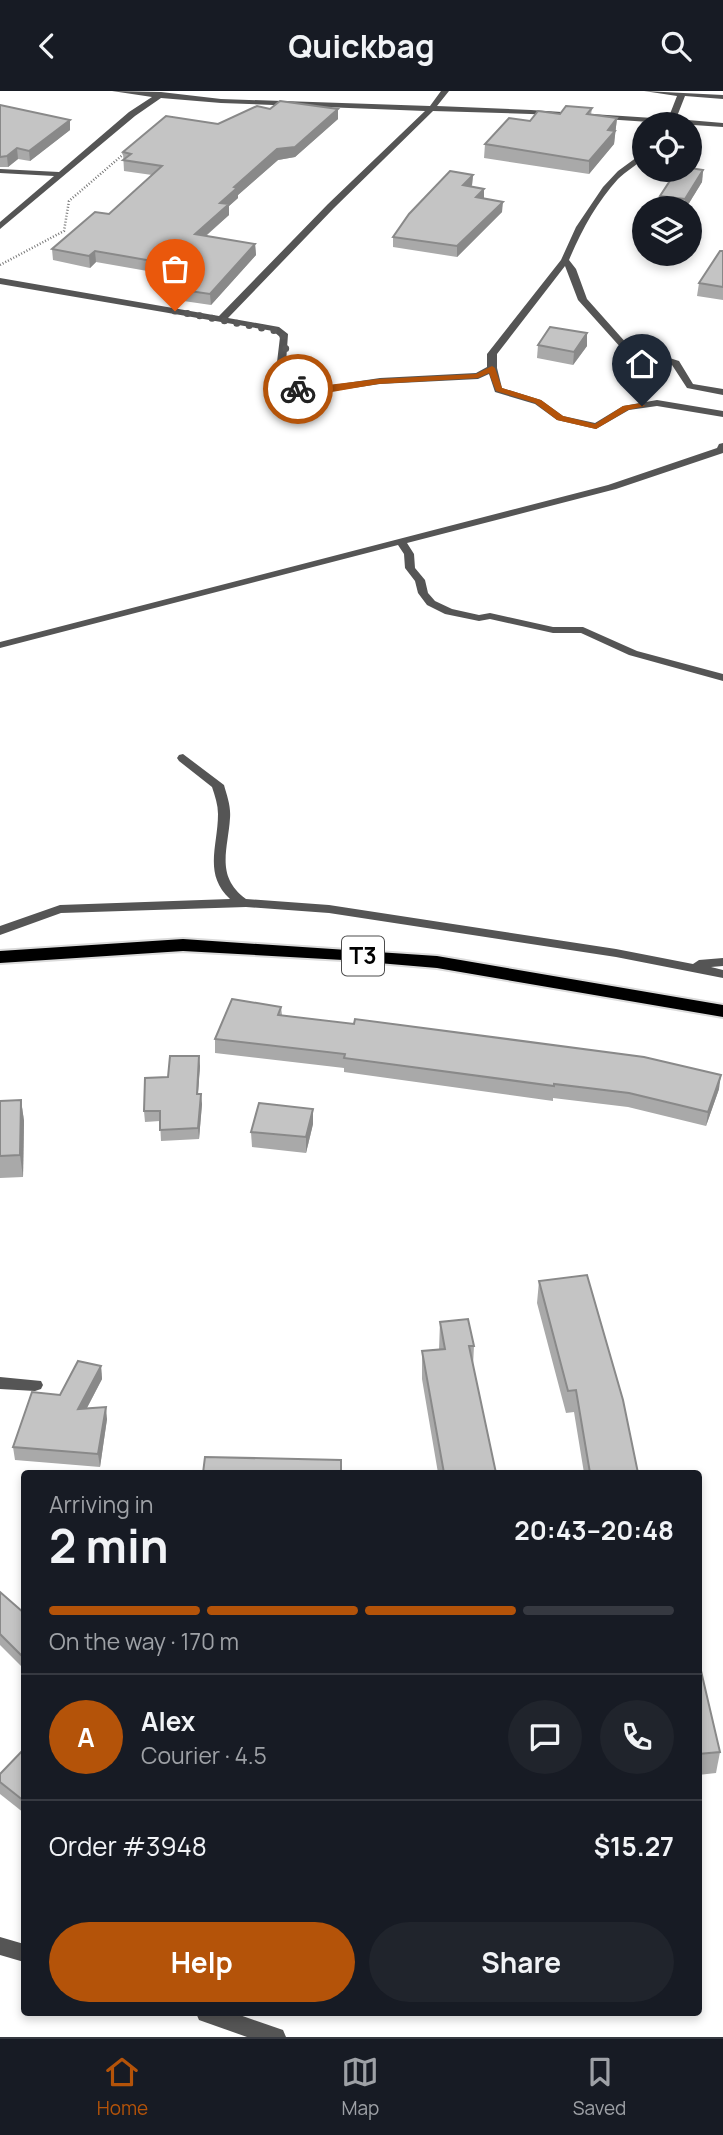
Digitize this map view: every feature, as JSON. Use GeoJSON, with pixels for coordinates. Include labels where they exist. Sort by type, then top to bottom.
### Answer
{"type":"FeatureCollection","features":[{"type":"Feature","properties":{"kind":"highway","name":"T3"},"geometry":{"type":"LineString","coordinates":[[0,957],[183,945],[344,954],[437,962],[723,1011]]}},
{"type":"Feature","properties":{"kind":"street"},"geometry":{"type":"LineString","coordinates":[[116,91],[632,120]]}},
{"type":"Feature","properties":{"kind":"street"},"geometry":{"type":"LineString","coordinates":[[222,319],[331,206],[433,107],[445,91]]}},
{"type":"Feature","properties":{"kind":"street"},"geometry":{"type":"LineString","coordinates":[[648,91],[723,97]]}},
{"type":"Feature","properties":{"kind":"street"},"geometry":{"type":"LineString","coordinates":[[0,226],[59,174],[162,94]]}},
{"type":"Feature","properties":{"kind":"street"},"geometry":{"type":"LineString","coordinates":[[675,112],[682,94]]}},
{"type":"Feature","properties":{"kind":"street"},"geometry":{"type":"LineString","coordinates":[[702,124],[723,125]]}},
{"type":"Feature","properties":{"kind":"street"},"geometry":{"type":"LineString","coordinates":[[632,164],[614,178],[591,208],[574,236],[565,260],[492,354],[492,368],[498,390],[538,402],[560,418],[596,426],[626,408],[657,403],[723,414]]}},
{"type":"Feature","properties":{"kind":"street"},"geometry":{"type":"LineString","coordinates":[[0,171],[59,174]]}},
{"type":"Feature","properties":{"kind":"street"},"geometry":{"type":"LineString","coordinates":[[565,260],[572,269],[583,300],[625,347],[676,363],[690,386],[723,392]]}},
{"type":"Feature","properties":{"kind":"street"},"geometry":{"type":"LineString","coordinates":[[0,281],[222,319],[282,332],[286,350],[280,379],[285,386],[298,389],[332,389],[378,381],[478,376],[492,368]]}},
{"type":"Feature","properties":{"kind":"street"},"geometry":{"type":"LineString","coordinates":[[0,645],[612,487],[722,450],[723,446]]}},
{"type":"Feature","properties":{"kind":"street"},"geometry":{"type":"LineString","coordinates":[[402,543],[409,554],[410,568],[420,580],[423,593],[432,603],[449,612],[479,618],[490,616],[539,628],[583,630],[633,653],[723,678]]}},
{"type":"Feature","properties":{"kind":"street"},"geometry":{"type":"LineString","coordinates":[[183,758],[218,785],[224,818],[219,835],[220,871],[226,888],[243,903]]}},
{"type":"Feature","properties":{"kind":"street"},"geometry":{"type":"LineString","coordinates":[[0,931],[60,909],[243,903],[329,909],[684,965],[723,974]]}},
{"type":"Feature","properties":{"kind":"street"},"geometry":{"type":"LineString","coordinates":[[684,965],[723,962]]}},
{"type":"Feature","properties":{"kind":"street"},"geometry":{"type":"LineString","coordinates":[[0,1383],[35,1385]]}},
{"type":"Feature","properties":{"kind":"street"},"geometry":{"type":"LineString","coordinates":[[0,1946],[21,1952]]}},
{"type":"Feature","properties":{"kind":"street"},"geometry":{"type":"LineString","coordinates":[[212,2016],[240,2031],[276,2037]]}},
{"type":"Feature","properties":{"kind":"path"},"geometry":{"type":"LineString","coordinates":[[0,265],[64,231],[69,201],[135,144]]}},
{"type":"Feature","properties":{"kind":"building"},"geometry":{"type":"Polygon","coordinates":[[[280,101],[338,109],[295,147],[277,149],[234,187],[237,188],[220,203],[229,204],[195,234],[255,244],[210,294],[162,287],[187,267],[95,251],[89,256],[52,249],[95,212],[109,214],[162,166],[123,160],[131,154],[123,152],[166,116],[218,124],[257,106],[270,109],[280,101]]]}},
{"type":"Feature","properties":{"kind":"building"},"geometry":{"type":"Polygon","coordinates":[[[0,105],[70,120],[29,151],[17,148],[7,156],[0,157],[0,105]]]}},
{"type":"Feature","properties":{"kind":"building"},"geometry":{"type":"Polygon","coordinates":[[[566,106],[592,108],[587,114],[617,118],[608,130],[615,131],[589,161],[485,144],[509,118],[530,121],[538,111],[560,114],[566,106]]]}},
{"type":"Feature","properties":{"kind":"building"},"geometry":{"type":"Polygon","coordinates":[[[450,171],[473,175],[463,185],[484,189],[476,197],[503,202],[457,246],[393,237],[409,214],[450,171]]]}},
{"type":"Feature","properties":{"kind":"building"},"geometry":{"type":"Polygon","coordinates":[[[669,182],[696,182],[687,196],[660,196],[669,182]]]}},
{"type":"Feature","properties":{"kind":"building"},"geometry":{"type":"Polygon","coordinates":[[[720,251],[723,251],[723,287],[699,283],[720,251]]]}},
{"type":"Feature","properties":{"kind":"building"},"geometry":{"type":"Polygon","coordinates":[[[550,327],[587,333],[574,352],[538,345],[550,327]]]}},
{"type":"Feature","properties":{"kind":"building"},"geometry":{"type":"Polygon","coordinates":[[[232,999],[281,1007],[278,1015],[354,1024],[355,1019],[644,1057],[721,1075],[708,1112],[629,1093],[554,1086],[344,1058],[345,1054],[215,1039],[232,999]]]}},
{"type":"Feature","properties":{"kind":"building"},"geometry":{"type":"Polygon","coordinates":[[[170,1056],[199,1056],[197,1094],[201,1094],[198,1128],[160,1130],[160,1111],[144,1111],[145,1078],[168,1077],[170,1056]]]}},
{"type":"Feature","properties":{"kind":"building"},"geometry":{"type":"Polygon","coordinates":[[[21,1100],[20,1155],[0,1156],[0,1101],[21,1100]]]}},
{"type":"Feature","properties":{"kind":"building"},"geometry":{"type":"Polygon","coordinates":[[[259,1103],[313,1109],[306,1137],[251,1132],[259,1103]]]}},
{"type":"Feature","properties":{"kind":"building"},"geometry":{"type":"Polygon","coordinates":[[[587,1275],[623,1400],[637,1470],[589,1470],[576,1390],[568,1391],[539,1281],[587,1275]]]}},
{"type":"Feature","properties":{"kind":"building"},"geometry":{"type":"Polygon","coordinates":[[[468,1319],[474,1346],[469,1346],[495,1470],[443,1470],[422,1351],[445,1349],[440,1322],[468,1319]]]}},
{"type":"Feature","properties":{"kind":"building"},"geometry":{"type":"Polygon","coordinates":[[[78,1361],[101,1366],[78,1409],[106,1407],[98,1454],[13,1447],[32,1392],[60,1395],[78,1361]]]}},
{"type":"Feature","properties":{"kind":"building"},"geometry":{"type":"Polygon","coordinates":[[[205,1457],[341,1460],[341,1470],[203,1470],[205,1457]]]}},
{"type":"Feature","properties":{"kind":"building"},"geometry":{"type":"Polygon","coordinates":[[[0,1592],[21,1610],[21,1655],[0,1634],[0,1592]]]}},
{"type":"Feature","properties":{"kind":"building"},"geometry":{"type":"Polygon","coordinates":[[[702,1675],[720,1752],[702,1754],[702,1675]]]}},
{"type":"Feature","properties":{"kind":"building"},"geometry":{"type":"Polygon","coordinates":[[[21,1752],[21,1799],[0,1782],[0,1774],[21,1752]]]}},
{"type":"Feature","properties":{"kind":"way so far"},"geometry":{"type":"LineString","coordinates":[[175,311],[282,332],[286,350],[280,379],[285,386],[298,389]]}},
{"type":"Feature","properties":{"kind":"route"},"geometry":{"type":"LineString","coordinates":[[298,389],[332,389],[378,381],[478,376],[492,368],[498,390],[538,402],[560,418],[596,426],[626,408],[642,406]]}}]}
